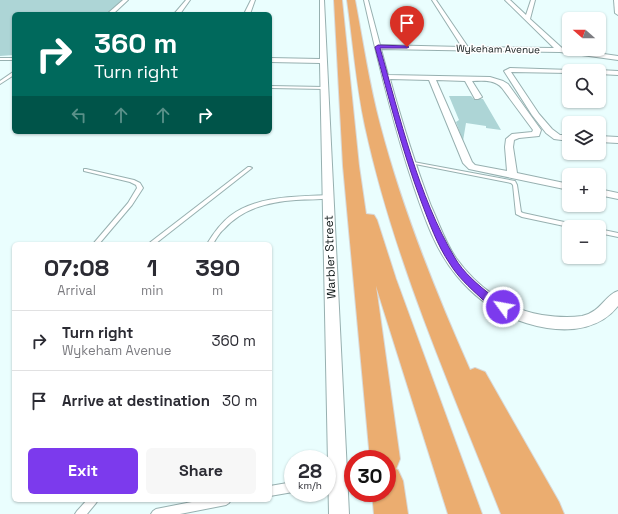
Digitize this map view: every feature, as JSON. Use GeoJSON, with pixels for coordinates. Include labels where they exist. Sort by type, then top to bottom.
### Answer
{"type":"FeatureCollection","features":[{"type":"Feature","properties":{"kind":"highway"},"geometry":{"type":"LineString","coordinates":[[338,0],[351,166],[383,450]]}},
{"type":"Feature","properties":{"kind":"highway"},"geometry":{"type":"LineString","coordinates":[[351,0],[373,128],[386,176],[403,229],[432,310],[518,514]]}},
{"type":"Feature","properties":{"kind":"highway"},"geometry":{"type":"LineString","coordinates":[[351,166],[385,279],[465,514]]}},
{"type":"Feature","properties":{"kind":"highway"},"geometry":{"type":"LineString","coordinates":[[403,229],[456,346],[547,514]]}},
{"type":"Feature","properties":{"kind":"highway"},"geometry":{"type":"LineString","coordinates":[[390,502],[391,514]]}},
{"type":"Feature","properties":{"kind":"street"},"geometry":{"type":"LineString","coordinates":[[112,12],[126,0]]}},
{"type":"Feature","properties":{"kind":"street"},"geometry":{"type":"LineString","coordinates":[[179,12],[188,0]]}},
{"type":"Feature","properties":{"kind":"street"},"geometry":{"type":"LineString","coordinates":[[248,12],[253,0]]}},
{"type":"Feature","properties":{"kind":"street","name":"Warbler Street"},"geometry":{"type":"LineString","coordinates":[[322,0],[328,196],[332,450]]}},
{"type":"Feature","properties":{"kind":"street"},"geometry":{"type":"LineString","coordinates":[[366,0],[410,162],[435,229],[453,262],[470,282],[487,298],[521,316],[540,322],[574,324],[585,322],[601,314],[618,296]]}},
{"type":"Feature","properties":{"kind":"street"},"geometry":{"type":"LineString","coordinates":[[434,0],[466,48]]}},
{"type":"Feature","properties":{"kind":"street"},"geometry":{"type":"LineString","coordinates":[[507,0],[560,50]]}},
{"type":"Feature","properties":{"kind":"street"},"geometry":{"type":"LineString","coordinates":[[526,18],[533,0]]}},
{"type":"Feature","properties":{"kind":"street"},"geometry":{"type":"LineString","coordinates":[[616,0],[618,13]]}},
{"type":"Feature","properties":{"kind":"street","name":"Wykeham Avenue"},"geometry":{"type":"LineString","coordinates":[[378,47],[560,50],[618,58]]}},
{"type":"Feature","properties":{"kind":"street"},"geometry":{"type":"LineString","coordinates":[[272,60],[323,61]]}},
{"type":"Feature","properties":{"kind":"street"},"geometry":{"type":"LineString","coordinates":[[562,71],[507,71],[550,132],[556,136],[562,137]]}},
{"type":"Feature","properties":{"kind":"street"},"geometry":{"type":"LineString","coordinates":[[606,72],[618,73]]}},
{"type":"Feature","properties":{"kind":"street"},"geometry":{"type":"LineString","coordinates":[[386,77],[490,79],[501,82],[537,130],[536,134],[516,136],[510,139],[509,147],[512,176]]}},
{"type":"Feature","properties":{"kind":"street"},"geometry":{"type":"LineString","coordinates":[[432,78],[469,165],[512,176],[562,186]]}},
{"type":"Feature","properties":{"kind":"street"},"geometry":{"type":"LineString","coordinates":[[466,78],[478,97]]}},
{"type":"Feature","properties":{"kind":"street"},"geometry":{"type":"LineString","coordinates":[[606,139],[618,140]]}},
{"type":"Feature","properties":{"kind":"street"},"geometry":{"type":"LineString","coordinates":[[606,193],[618,196]]}},
{"type":"Feature","properties":{"kind":"street","name":"Warbler Street"},"geometry":{"type":"LineString","coordinates":[[336,499],[339,514]]}},
{"type":"Feature","properties":{"kind":"lane"},"geometry":{"type":"LineString","coordinates":[[0,60],[12,59]]}},
{"type":"Feature","properties":{"kind":"lane"},"geometry":{"type":"LineString","coordinates":[[0,82],[12,74]]}},
{"type":"Feature","properties":{"kind":"lane"},"geometry":{"type":"LineString","coordinates":[[272,87],[324,88]]}},
{"type":"Feature","properties":{"kind":"lane"},"geometry":{"type":"LineString","coordinates":[[410,162],[513,182],[515,185],[518,213],[562,224]]}},
{"type":"Feature","properties":{"kind":"lane"},"geometry":{"type":"LineString","coordinates":[[154,242],[250,168]]}},
{"type":"Feature","properties":{"kind":"lane"},"geometry":{"type":"LineString","coordinates":[[86,170],[132,181],[138,184],[140,188],[130,204],[98,242]]}},
{"type":"Feature","properties":{"kind":"lane"},"geometry":{"type":"LineString","coordinates":[[211,242],[221,228],[232,217],[254,205],[283,198],[328,196]]}},
{"type":"Feature","properties":{"kind":"lane"},"geometry":{"type":"LineString","coordinates":[[606,233],[618,236]]}},
{"type":"Feature","properties":{"kind":"lane"},"geometry":{"type":"LineString","coordinates":[[272,491],[284,489]]}},
{"type":"Feature","properties":{"kind":"lane"},"geometry":{"type":"LineString","coordinates":[[80,514],[91,502]]}},
{"type":"Feature","properties":{"kind":"lane"},"geometry":{"type":"LineString","coordinates":[[156,514],[216,502]]}},
{"type":"Feature","properties":{"kind":"shaded area"},"geometry":{"type":"Polygon","coordinates":[[[0,0],[123,0],[109,12],[12,12],[12,55],[0,56],[0,0]]]}},
{"type":"Feature","properties":{"kind":"shaded area"},"geometry":{"type":"Polygon","coordinates":[[[449,96],[471,96],[474,99],[483,99],[501,130],[466,123],[463,141],[456,122],[459,120],[449,96]]]}},
{"type":"Feature","properties":{"kind":"route"},"geometry":{"type":"LineString","coordinates":[[407,47],[378,47],[410,162],[435,229],[453,262],[470,282],[487,298],[503,307]]}}]}
